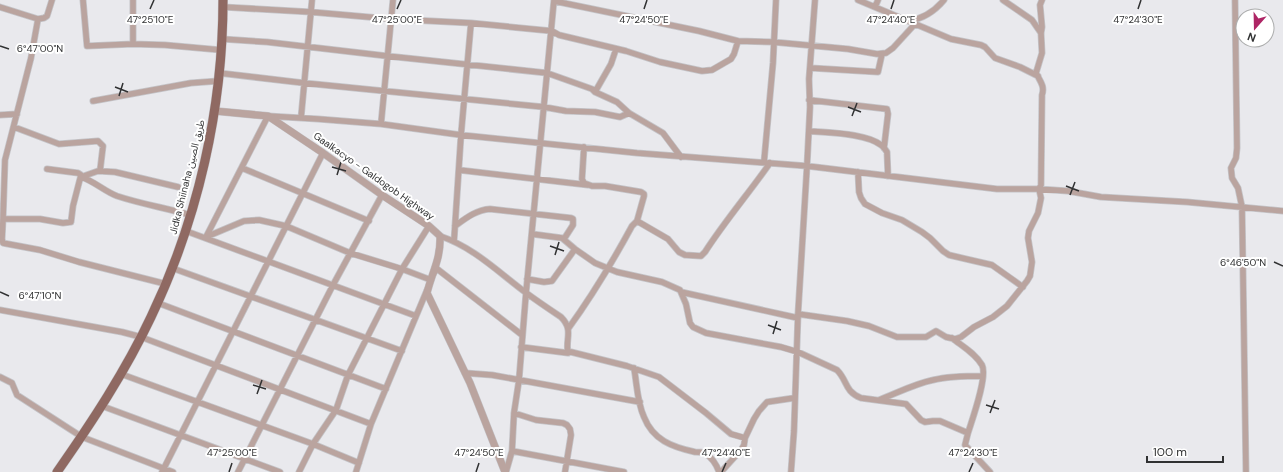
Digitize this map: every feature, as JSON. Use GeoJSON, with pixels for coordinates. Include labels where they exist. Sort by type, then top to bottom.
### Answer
{"type":"FeatureCollection","features":[{"type":"Feature","properties":{"kind":"main road","name":"Jidka Shiinaha طريق الصين"},"geometry":{"type":"LineString","coordinates":[[58,472],[102,406],[141,337],[158,303],[186,231],[206,157],[215,111],[222,38],[223,4]]}},
{"type":"Feature","properties":{"kind":"street"},"geometry":{"type":"LineString","coordinates":[[0,7],[38,19],[47,16],[52,0]]}},
{"type":"Feature","properties":{"kind":"street"},"geometry":{"type":"LineString","coordinates":[[83,0],[87,46],[133,44],[221,50]]}},
{"type":"Feature","properties":{"kind":"street"},"geometry":{"type":"LineString","coordinates":[[133,0],[133,44]]}},
{"type":"Feature","properties":{"kind":"street"},"geometry":{"type":"LineString","coordinates":[[301,118],[312,0]]}},
{"type":"Feature","properties":{"kind":"street"},"geometry":{"type":"LineString","coordinates":[[381,124],[393,0]]}},
{"type":"Feature","properties":{"kind":"street"},"geometry":{"type":"LineString","coordinates":[[637,221],[668,239],[680,252],[685,255],[701,256],[755,184],[767,162],[776,0]]}},
{"type":"Feature","properties":{"kind":"street"},"geometry":{"type":"LineString","coordinates":[[791,472],[794,430],[794,398],[798,352],[798,316],[808,166],[810,68],[815,0]]}},
{"type":"Feature","properties":{"kind":"street"},"geometry":{"type":"LineString","coordinates":[[858,0],[950,39],[981,45],[985,47],[995,58],[1020,67],[1038,76]]}},
{"type":"Feature","properties":{"kind":"street"},"geometry":{"type":"LineString","coordinates":[[875,7],[878,0]]}},
{"type":"Feature","properties":{"kind":"street"},"geometry":{"type":"LineString","coordinates":[[908,21],[918,19],[932,13],[944,0]]}},
{"type":"Feature","properties":{"kind":"street"},"geometry":{"type":"LineString","coordinates":[[1003,0],[1032,20],[1041,33]]}},
{"type":"Feature","properties":{"kind":"street"},"geometry":{"type":"LineString","coordinates":[[532,234],[564,239],[595,263],[627,275],[662,282],[681,292],[798,316],[869,326],[897,337],[926,337],[936,331],[946,337],[961,338],[974,327],[993,317],[1007,306],[1030,276],[1032,262],[1028,238],[1029,231],[1038,213],[1041,198],[1039,189],[1041,185],[1043,91],[1037,69],[1042,53],[1040,5],[1042,0]]}},
{"type":"Feature","properties":{"kind":"street"},"geometry":{"type":"LineString","coordinates":[[1235,0],[1237,148],[1236,158],[1231,168],[1232,178],[1238,188],[1242,207],[1246,472]]}},
{"type":"Feature","properties":{"kind":"street"},"geometry":{"type":"LineString","coordinates":[[505,472],[512,451],[514,413],[519,380],[527,278],[554,1],[738,41],[773,42],[882,54],[893,48],[915,24]]}},
{"type":"Feature","properties":{"kind":"street"},"geometry":{"type":"LineString","coordinates":[[223,4],[391,19],[471,23],[552,31],[559,35],[616,48],[660,62],[690,69],[708,71],[731,59],[738,41]]}},
{"type":"Feature","properties":{"kind":"street"},"geometry":{"type":"LineString","coordinates":[[38,19],[31,58],[5,160],[1,238],[3,243],[40,250],[78,262],[166,284]]}},
{"type":"Feature","properties":{"kind":"street"},"geometry":{"type":"LineString","coordinates":[[454,241],[461,135],[471,23]]}},
{"type":"Feature","properties":{"kind":"street"},"geometry":{"type":"LineString","coordinates":[[222,38],[547,73],[592,89],[595,92],[617,102],[630,114],[663,133],[681,157]]}},
{"type":"Feature","properties":{"kind":"street"},"geometry":{"type":"LineString","coordinates":[[595,92],[612,64],[616,48]]}},
{"type":"Feature","properties":{"kind":"street"},"geometry":{"type":"LineString","coordinates":[[810,68],[878,72],[882,54]]}},
{"type":"Feature","properties":{"kind":"street"},"geometry":{"type":"LineString","coordinates":[[93,101],[191,84],[218,77],[384,90],[544,107],[566,111],[595,112],[620,117],[630,114]]}},
{"type":"Feature","properties":{"kind":"street"},"geometry":{"type":"LineString","coordinates":[[809,100],[887,109],[888,114],[884,148]]}},
{"type":"Feature","properties":{"kind":"street","name":"Gaalkacyo - Galdogob Highway"},"geometry":{"type":"LineString","coordinates":[[215,111],[268,116],[429,226],[440,236]]}},
{"type":"Feature","properties":{"kind":"street"},"geometry":{"type":"LineString","coordinates":[[0,115],[17,114]]}},
{"type":"Feature","properties":{"kind":"street"},"geometry":{"type":"LineString","coordinates":[[206,237],[268,116],[381,124],[461,135],[681,157],[808,166],[996,189],[1068,191],[1101,197],[1187,202],[1283,211]]}},
{"type":"Feature","properties":{"kind":"street"},"geometry":{"type":"LineString","coordinates":[[14,127],[59,144],[98,141],[103,146],[100,171]]}},
{"type":"Feature","properties":{"kind":"street"},"geometry":{"type":"LineString","coordinates":[[809,131],[870,139],[881,145],[887,152],[888,176]]}},
{"type":"Feature","properties":{"kind":"street"},"geometry":{"type":"LineString","coordinates":[[584,147],[582,179],[588,185]]}},
{"type":"Feature","properties":{"kind":"street"},"geometry":{"type":"LineString","coordinates":[[163,470],[323,153]]}},
{"type":"Feature","properties":{"kind":"street"},"geometry":{"type":"LineString","coordinates":[[242,168],[369,221]]}},
{"type":"Feature","properties":{"kind":"street"},"geometry":{"type":"LineString","coordinates":[[47,169],[78,173],[81,177],[91,180],[117,196],[190,215]]}},
{"type":"Feature","properties":{"kind":"street"},"geometry":{"type":"LineString","coordinates":[[459,170],[588,185],[641,192],[644,194],[637,221],[632,226],[609,269],[568,329]]}},
{"type":"Feature","properties":{"kind":"street"},"geometry":{"type":"LineString","coordinates":[[81,177],[100,171],[115,172],[178,187]]}},
{"type":"Feature","properties":{"kind":"street"},"geometry":{"type":"LineString","coordinates":[[858,172],[859,192],[865,204],[882,213],[902,220],[922,232],[949,255],[992,265],[1023,287]]}},
{"type":"Feature","properties":{"kind":"street"},"geometry":{"type":"LineString","coordinates":[[3,219],[40,220],[63,224],[71,222],[73,206],[81,177]]}},
{"type":"Feature","properties":{"kind":"street"},"geometry":{"type":"LineString","coordinates":[[238,472],[333,285],[382,195]]}},
{"type":"Feature","properties":{"kind":"street"},"geometry":{"type":"LineString","coordinates":[[455,226],[474,213],[482,210],[490,209],[534,213],[573,219],[573,225],[564,239]]}},
{"type":"Feature","properties":{"kind":"street"},"geometry":{"type":"LineString","coordinates":[[206,237],[244,221],[259,220],[286,226],[350,253],[402,269],[431,280]]}},
{"type":"Feature","properties":{"kind":"street"},"geometry":{"type":"LineString","coordinates":[[299,472],[313,444],[336,410],[348,375],[402,269],[429,226]]}},
{"type":"Feature","properties":{"kind":"street"},"geometry":{"type":"LineString","coordinates":[[186,231],[206,237],[416,316]]}},
{"type":"Feature","properties":{"kind":"street"},"geometry":{"type":"LineString","coordinates":[[505,472],[465,373],[427,293],[436,268],[440,246],[440,236],[454,241],[481,257],[526,293],[561,317],[565,321],[568,329],[568,353]]}},
{"type":"Feature","properties":{"kind":"street"},"geometry":{"type":"LineString","coordinates":[[527,278],[544,282],[552,281],[575,249]]}},
{"type":"Feature","properties":{"kind":"street"},"geometry":{"type":"LineString","coordinates":[[172,268],[402,351]]}},
{"type":"Feature","properties":{"kind":"street"},"geometry":{"type":"LineString","coordinates":[[356,472],[371,424],[436,268]]}},
{"type":"Feature","properties":{"kind":"street"},"geometry":{"type":"LineString","coordinates":[[436,268],[522,336]]}},
{"type":"Feature","properties":{"kind":"street"},"geometry":{"type":"LineString","coordinates":[[681,292],[686,304],[690,323],[693,327],[706,333],[757,342],[798,352],[837,370],[854,395],[906,404],[921,420],[925,422],[940,421],[968,433]]}},
{"type":"Feature","properties":{"kind":"street"},"geometry":{"type":"LineString","coordinates":[[158,303],[386,389]]}},
{"type":"Feature","properties":{"kind":"street"},"geometry":{"type":"LineString","coordinates":[[0,310],[122,332],[141,337],[371,424]]}},
{"type":"Feature","properties":{"kind":"street"},"geometry":{"type":"LineString","coordinates":[[952,338],[976,356],[983,366],[983,381],[965,445],[990,472]]}},
{"type":"Feature","properties":{"kind":"street"},"geometry":{"type":"LineString","coordinates":[[521,347],[568,353],[571,352],[634,368],[659,377],[731,434],[745,438]]}},
{"type":"Feature","properties":{"kind":"street"},"geometry":{"type":"LineString","coordinates":[[634,368],[644,417],[652,431],[662,441],[674,446],[704,453],[716,465],[720,472],[741,450],[744,445],[745,438],[759,411],[767,402],[794,398]]}},
{"type":"Feature","properties":{"kind":"street"},"geometry":{"type":"LineString","coordinates":[[465,373],[519,380],[640,402]]}},
{"type":"Feature","properties":{"kind":"street"},"geometry":{"type":"LineString","coordinates":[[121,374],[313,444],[359,463]]}},
{"type":"Feature","properties":{"kind":"street"},"geometry":{"type":"LineString","coordinates":[[879,400],[904,389],[932,380],[983,376]]}},
{"type":"Feature","properties":{"kind":"street"},"geometry":{"type":"LineString","coordinates":[[0,377],[12,383],[17,395],[82,437],[163,470],[173,472]]}},
{"type":"Feature","properties":{"kind":"street"},"geometry":{"type":"LineString","coordinates":[[102,406],[280,472]]}},
{"type":"Feature","properties":{"kind":"street"},"geometry":{"type":"LineString","coordinates":[[514,413],[536,420],[567,425],[570,429],[571,435],[565,472]]}},
{"type":"Feature","properties":{"kind":"street"},"geometry":{"type":"LineString","coordinates":[[512,451],[624,472]]}}]}
